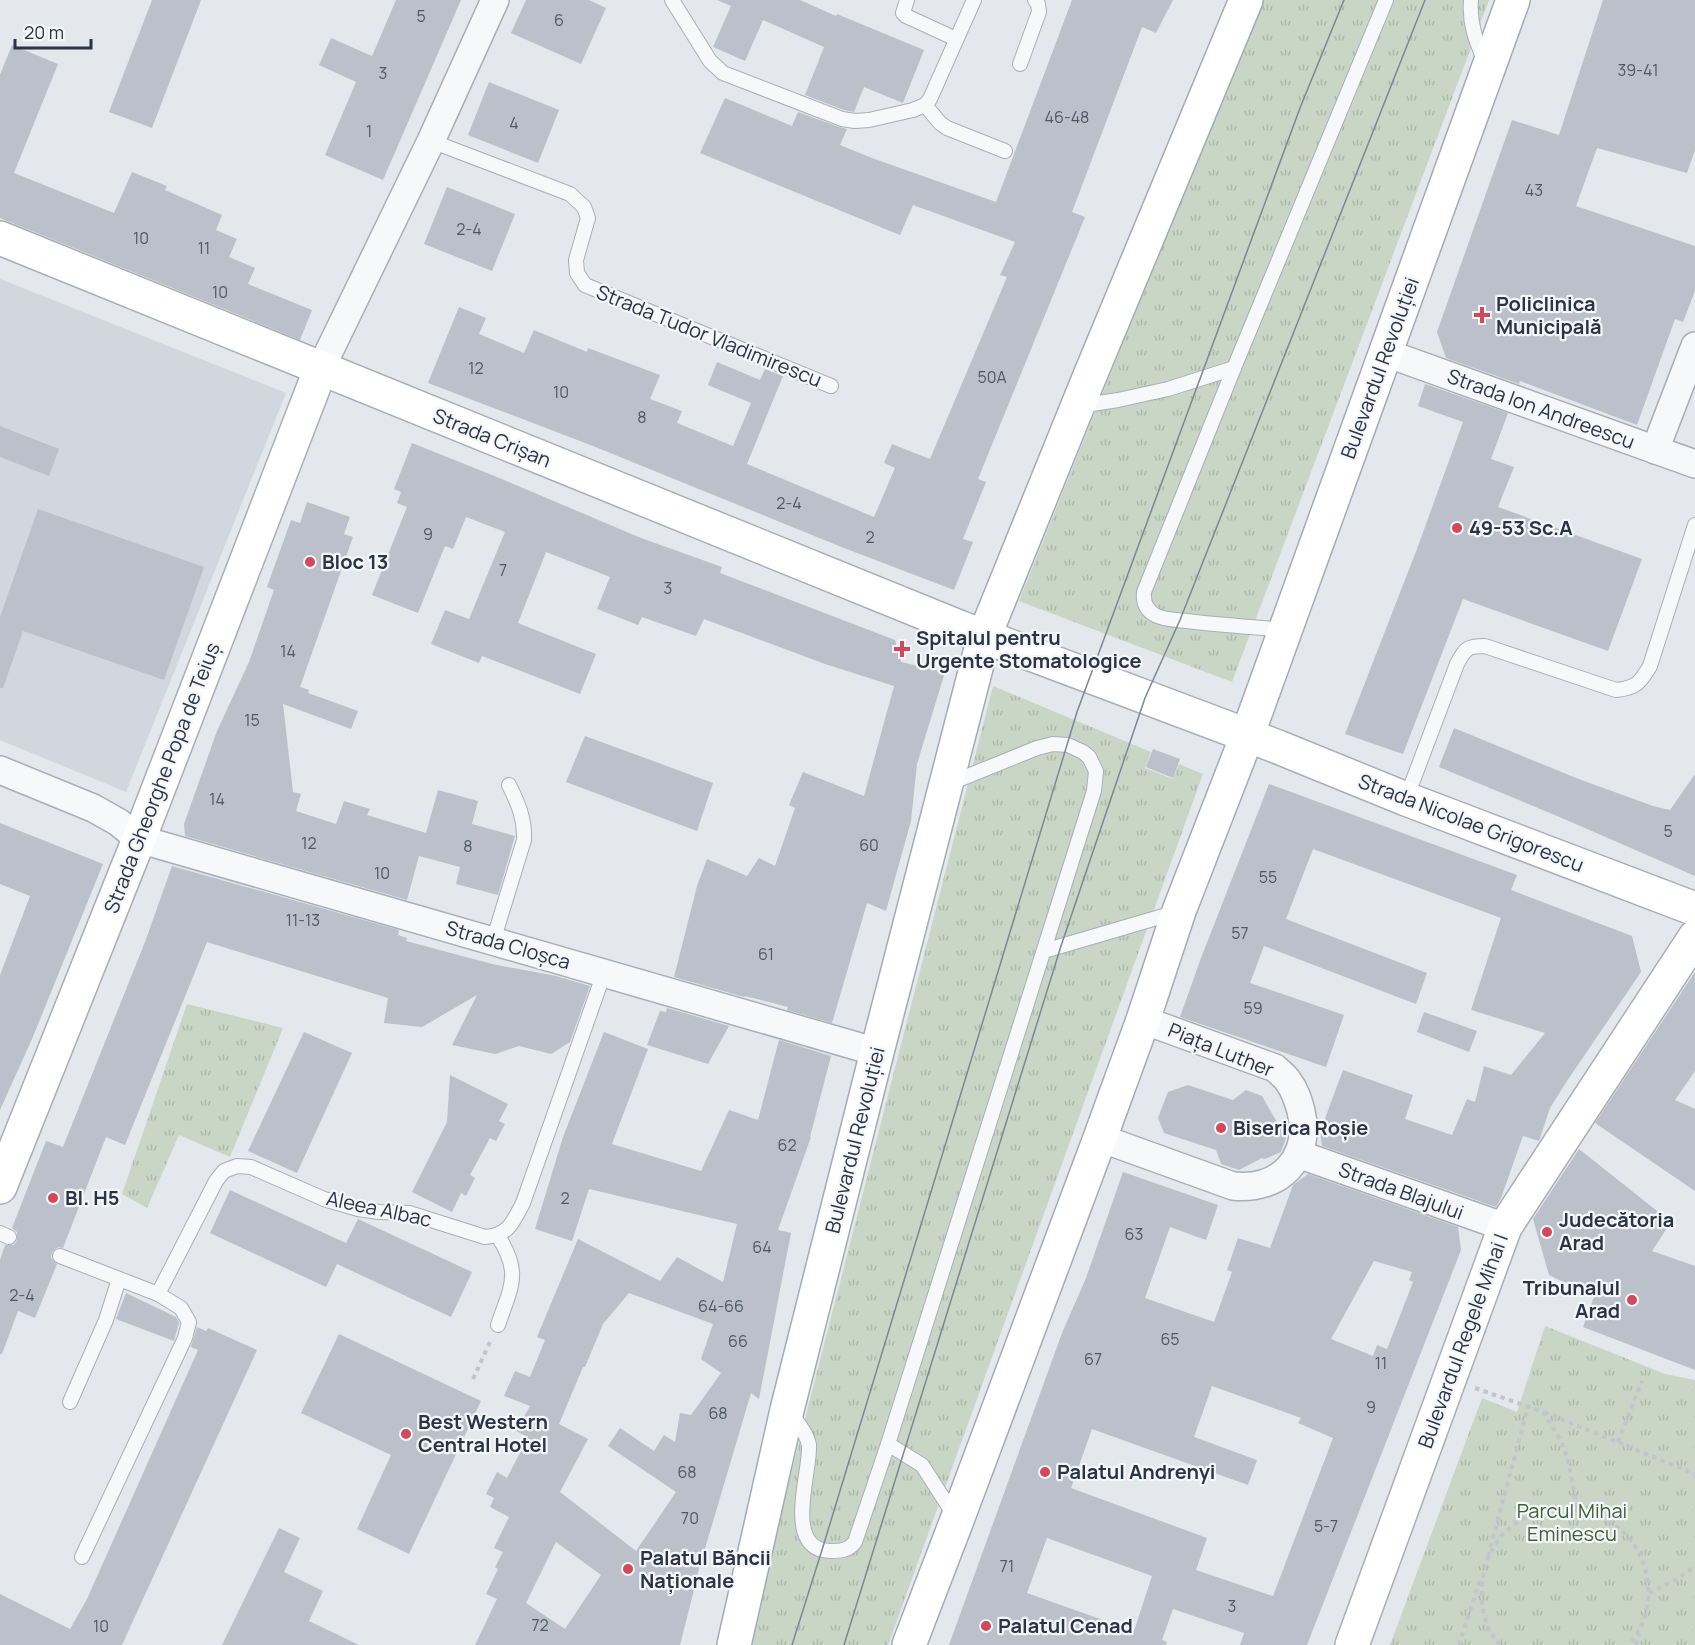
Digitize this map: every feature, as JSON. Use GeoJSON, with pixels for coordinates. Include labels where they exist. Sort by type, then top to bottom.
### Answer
{"type":"FeatureCollection","features":[{"type":"Feature","properties":{"kind":"main road","name":"Bulevardul Revoluției"},"geometry":{"type":"LineString","coordinates":[[734,1645],[787,1410],[984,637],[1246,0]]}},
{"type":"Feature","properties":{"kind":"main road","name":"Bulevardul Revoluției"},"geometry":{"type":"LineString","coordinates":[[909,1645],[1100,1138],[1143,1020],[1179,911],[1247,736],[1513,0]]}},
{"type":"Feature","properties":{"kind":"main road","name":"Strada Crișan"},"geometry":{"type":"LineString","coordinates":[[0,238],[984,637]]}},
{"type":"Feature","properties":{"kind":"main road","name":"Strada Gheorghe Popa de Teiuș"},"geometry":{"type":"LineString","coordinates":[[0,1187],[139,839],[321,368]]}},
{"type":"Feature","properties":{"kind":"main road"},"geometry":{"type":"LineString","coordinates":[[984,637],[1247,736]]}},
{"type":"Feature","properties":{"kind":"main road","name":"Strada Nicolae Grigorescu"},"geometry":{"type":"LineString","coordinates":[[1247,736],[1695,909]]}},
{"type":"Feature","properties":{"kind":"main road","name":"Bulevardul Regele Mihai I"},"geometry":{"type":"LineString","coordinates":[[1352,1645],[1504,1227],[1695,938]]}},
{"type":"Feature","properties":{"kind":"street"},"geometry":{"type":"LineString","coordinates":[[321,368],[431,141],[495,0]]}},
{"type":"Feature","properties":{"kind":"street"},"geometry":{"type":"LineString","coordinates":[[1655,450],[1695,346]]}},
{"type":"Feature","properties":{"kind":"street","name":"Strada Ion Andreescu"},"geometry":{"type":"LineString","coordinates":[[1386,353],[1695,464]]}},
{"type":"Feature","properties":{"kind":"street"},"geometry":{"type":"LineString","coordinates":[[0,770],[93,808],[118,822],[139,839]]}},
{"type":"Feature","properties":{"kind":"street","name":"Strada Cloșca"},"geometry":{"type":"LineString","coordinates":[[139,839],[877,1053]]}},
{"type":"Feature","properties":{"kind":"street","name":"Piața Luther"},"geometry":{"type":"LineString","coordinates":[[1143,1020],[1275,1068],[1288,1079],[1296,1093],[1303,1121],[1298,1154]]}},
{"type":"Feature","properties":{"kind":"street"},"geometry":{"type":"LineString","coordinates":[[1100,1138],[1233,1186],[1247,1188],[1280,1176],[1294,1162],[1298,1154]]}},
{"type":"Feature","properties":{"kind":"street","name":"Strada Blajului"},"geometry":{"type":"LineString","coordinates":[[1298,1154],[1504,1227]]}},
{"type":"Feature","properties":{"kind":"lane"},"geometry":{"type":"LineString","coordinates":[[672,0],[710,61],[723,73],[842,119],[855,121],[913,110],[930,99],[974,0]]}},
{"type":"Feature","properties":{"kind":"lane"},"geometry":{"type":"LineString","coordinates":[[907,0],[903,9],[906,16],[956,39]]}},
{"type":"Feature","properties":{"kind":"lane"},"geometry":{"type":"LineString","coordinates":[[1020,64],[1039,12],[1035,0]]}},
{"type":"Feature","properties":{"kind":"lane"},"geometry":{"type":"LineString","coordinates":[[1285,630],[1167,618],[1156,615],[1146,607],[1144,599],[1149,578],[1386,0]]}},
{"type":"Feature","properties":{"kind":"lane"},"geometry":{"type":"LineString","coordinates":[[1471,0],[1470,12],[1476,42],[1488,69]]}},
{"type":"Feature","properties":{"kind":"lane"},"geometry":{"type":"LineString","coordinates":[[924,105],[947,128],[1005,152]]}},
{"type":"Feature","properties":{"kind":"lane","name":"Strada Tudor Vladimirescu"},"geometry":{"type":"LineString","coordinates":[[431,141],[570,194],[584,207],[588,218],[576,260],[577,273],[585,285],[831,386]]}},
{"type":"Feature","properties":{"kind":"lane"},"geometry":{"type":"LineString","coordinates":[[1078,406],[1168,389],[1234,368]]}},
{"type":"Feature","properties":{"kind":"lane"},"geometry":{"type":"LineString","coordinates":[[1406,799],[1463,652],[1471,646],[1485,646],[1616,690],[1630,688],[1642,680],[1650,666],[1695,525]]}},
{"type":"Feature","properties":{"kind":"lane"},"geometry":{"type":"LineString","coordinates":[[787,1410],[808,1441],[802,1517],[809,1541],[822,1550],[842,1551],[850,1548],[855,1542],[888,1444],[1094,791],[1096,771],[1089,757],[1076,748],[1053,744],[1037,748],[946,784]]}},
{"type":"Feature","properties":{"kind":"lane"},"geometry":{"type":"LineString","coordinates":[[493,941],[524,840],[525,828],[522,813],[509,784]]}},
{"type":"Feature","properties":{"kind":"lane"},"geometry":{"type":"LineString","coordinates":[[1044,951],[1179,911]]}},
{"type":"Feature","properties":{"kind":"lane"},"geometry":{"type":"LineString","coordinates":[[498,1325],[513,1279],[510,1258],[498,1236],[510,1226],[523,1203],[604,973]]}},
{"type":"Feature","properties":{"kind":"lane","name":"Aleea Albac"},"geometry":{"type":"LineString","coordinates":[[158,1294],[216,1181],[224,1171],[237,1166],[251,1167],[324,1199],[358,1209],[409,1213],[485,1237],[498,1236]]}},
{"type":"Feature","properties":{"kind":"lane"},"geometry":{"type":"LineString","coordinates":[[60,1256],[158,1294],[181,1308],[189,1322],[185,1338],[82,1557]]}},
{"type":"Feature","properties":{"kind":"lane"},"geometry":{"type":"LineString","coordinates":[[70,1402],[106,1320],[119,1279]]}},
{"type":"Feature","properties":{"kind":"lane"},"geometry":{"type":"LineString","coordinates":[[888,1444],[922,1465],[957,1520]]}},
{"type":"Feature","properties":{"kind":"path"},"geometry":{"type":"LineString","coordinates":[[473,1379],[498,1325]]}},
{"type":"Feature","properties":{"kind":"path"},"geometry":{"type":"LineString","coordinates":[[1618,1442],[1642,1381]]}},
{"type":"Feature","properties":{"kind":"path"},"geometry":{"type":"LineString","coordinates":[[1472,1387],[1543,1412],[1695,1474]]}},
{"type":"Feature","properties":{"kind":"path"},"geometry":{"type":"LineString","coordinates":[[1459,1645],[1485,1565],[1528,1407]]}},
{"type":"Feature","properties":{"kind":"path"},"geometry":{"type":"LineString","coordinates":[[1543,1412],[1560,1439],[1568,1459],[1577,1509]]}},
{"type":"Feature","properties":{"kind":"path"},"geometry":{"type":"LineString","coordinates":[[1500,1645],[1484,1617],[1480,1591],[1485,1565],[1495,1544],[1511,1527],[1531,1515],[1554,1509],[1577,1509],[1600,1516],[1620,1528],[1635,1546],[1648,1576],[1649,1593],[1647,1611],[1636,1645]]}},
{"type":"Feature","properties":{"kind":"path"},"geometry":{"type":"LineString","coordinates":[[1649,1593],[1679,1578],[1695,1566]]}},
{"type":"Feature","properties":{"kind":"path"},"geometry":{"type":"LineString","coordinates":[[1629,1645],[1641,1628]]}},
{"type":"Feature","properties":{"kind":"shaded area"},"geometry":{"type":"Polygon","coordinates":[[[0,279],[286,393],[126,792],[0,740],[0,279]]]}},
{"type":"Feature","properties":{"kind":"green space"},"geometry":{"type":"Polygon","coordinates":[[[1261,0],[1489,0],[1232,682],[1019,601],[1261,0]]]}},
{"type":"Feature","properties":{"kind":"green space"},"geometry":{"type":"Polygon","coordinates":[[[993,686],[1151,752],[1145,768],[1173,779],[1179,764],[1203,774],[888,1645],[747,1645],[993,686]]]}},
{"type":"Feature","properties":{"kind":"green space"},"geometry":{"type":"Polygon","coordinates":[[[187,1004],[283,1028],[230,1157],[179,1135],[147,1208],[122,1194],[187,1004]]]}},
{"type":"Feature","properties":{"kind":"green space","name":"Parcul Mihai Eminescu"},"geometry":{"type":"Polygon","coordinates":[[[1545,1326],[1665,1374],[1695,1380],[1695,1645],[1390,1645],[1482,1398],[1517,1412],[1545,1326]]]}},
{"type":"Feature","properties":{"kind":"building"},"geometry":{"type":"Polygon","coordinates":[[[152,0],[201,0],[152,128],[109,112],[152,0]]]}},
{"type":"Feature","properties":{"kind":"building"},"geometry":{"type":"Polygon","coordinates":[[[396,0],[461,0],[383,180],[325,155],[356,82],[319,65],[331,38],[372,56],[396,0]]]}},
{"type":"Feature","properties":{"kind":"building"},"geometry":{"type":"Polygon","coordinates":[[[526,0],[589,0],[606,8],[581,64],[511,33],[526,0]]]}},
{"type":"Feature","properties":{"kind":"building"},"geometry":{"type":"Polygon","coordinates":[[[717,0],[800,0],[924,50],[903,103],[864,87],[854,112],[844,110],[805,95],[824,47],[763,20],[745,61],[713,47],[731,6],[717,0]]]}},
{"type":"Feature","properties":{"kind":"building"},"geometry":{"type":"Polygon","coordinates":[[[1072,0],[1173,0],[1156,33],[1142,27],[1072,212],[1085,217],[978,479],[986,482],[963,539],[973,542],[954,590],[428,383],[459,307],[486,318],[479,334],[524,353],[534,330],[587,352],[588,348],[660,375],[650,399],[682,411],[677,423],[733,446],[751,403],[708,385],[717,362],[760,380],[765,369],[783,376],[747,464],[874,517],[895,468],[884,463],[892,444],[930,459],[1007,277],[1000,275],[1015,242],[913,205],[900,235],[700,153],[725,98],[792,126],[798,112],[847,129],[840,145],[996,202],[1072,0]]]}},
{"type":"Feature","properties":{"kind":"building"},"geometry":{"type":"Polygon","coordinates":[[[1603,0],[1695,0],[1695,150],[1687,173],[1597,148],[1576,206],[1695,246],[1695,291],[1683,322],[1675,319],[1637,425],[1520,381],[1519,384],[1446,358],[1437,332],[1512,120],[1559,135],[1603,0]]]}},
{"type":"Feature","properties":{"kind":"building"},"geometry":{"type":"Polygon","coordinates":[[[12,45],[58,64],[14,173],[114,213],[132,172],[167,186],[165,190],[222,215],[216,230],[237,239],[229,257],[255,268],[248,284],[312,310],[300,340],[0,218],[0,75],[12,45]]]}},
{"type":"Feature","properties":{"kind":"building"},"geometry":{"type":"Polygon","coordinates":[[[489,82],[559,110],[538,163],[468,135],[489,82]]]}},
{"type":"Feature","properties":{"kind":"building"},"geometry":{"type":"Polygon","coordinates":[[[447,187],[515,214],[492,271],[424,244],[447,187]]]}},
{"type":"Feature","properties":{"kind":"building"},"geometry":{"type":"Polygon","coordinates":[[[1425,384],[1508,413],[1491,459],[1514,467],[1498,507],[1642,559],[1608,651],[1463,599],[1403,754],[1345,734],[1417,549],[1463,422],[1418,406],[1425,384]]]}},
{"type":"Feature","properties":{"kind":"building"},"geometry":{"type":"Polygon","coordinates":[[[0,426],[59,449],[49,476],[0,457],[0,426]]]}},
{"type":"Feature","properties":{"kind":"building"},"geometry":{"type":"Polygon","coordinates":[[[412,443],[641,538],[722,567],[720,573],[895,640],[901,662],[945,672],[917,764],[911,821],[886,911],[867,903],[832,1023],[787,1010],[788,1007],[674,977],[697,886],[707,859],[747,876],[759,858],[775,866],[795,808],[789,805],[803,772],[864,796],[894,686],[825,664],[704,619],[696,636],[642,617],[638,625],[597,609],[610,577],[546,552],[518,623],[596,654],[580,694],[482,656],[479,663],[431,644],[445,610],[469,619],[505,532],[466,517],[453,549],[445,546],[418,613],[372,595],[407,507],[397,503],[401,492],[394,489],[412,443]]]}},
{"type":"Feature","properties":{"kind":"building"},"geometry":{"type":"Polygon","coordinates":[[[307,502],[350,517],[344,534],[353,537],[300,687],[309,690],[308,693],[358,711],[351,729],[283,704],[293,792],[301,794],[296,811],[336,824],[344,801],[370,809],[367,815],[426,833],[438,790],[478,801],[472,824],[515,836],[498,895],[456,884],[460,867],[419,856],[407,900],[185,836],[184,824],[217,731],[249,662],[274,590],[267,587],[291,520],[300,523],[307,502]]]}},
{"type":"Feature","properties":{"kind":"building"},"geometry":{"type":"Polygon","coordinates":[[[38,509],[204,567],[164,680],[23,631],[3,688],[0,688],[0,617],[38,509]]]}},
{"type":"Feature","properties":{"kind":"building"},"geometry":{"type":"Polygon","coordinates":[[[1454,728],[1576,778],[1670,810],[1695,774],[1695,876],[1439,767],[1454,728]]]}},
{"type":"Feature","properties":{"kind":"building"},"geometry":{"type":"Polygon","coordinates":[[[585,736],[713,783],[697,831],[566,782],[585,736]]]}},
{"type":"Feature","properties":{"kind":"building"},"geometry":{"type":"Polygon","coordinates":[[[1153,749],[1180,759],[1173,778],[1146,767],[1153,749]]]}},
{"type":"Feature","properties":{"kind":"building"},"geometry":{"type":"Polygon","coordinates":[[[1269,784],[1517,875],[1511,890],[1632,936],[1641,972],[1550,1108],[1539,1141],[1523,1136],[1496,1207],[1322,1146],[1320,1132],[1343,1070],[1413,1095],[1405,1119],[1452,1135],[1467,1099],[1475,1102],[1484,1066],[1511,1075],[1545,1033],[1471,1010],[1501,918],[1313,849],[1286,919],[1427,973],[1416,1004],[1264,946],[1250,983],[1344,1015],[1326,1067],[1180,1017],[1269,784]]]}},
{"type":"Feature","properties":{"kind":"building"},"geometry":{"type":"Polygon","coordinates":[[[0,823],[103,864],[32,1039],[0,1110],[0,975],[30,896],[0,884],[0,823]]]}},
{"type":"Feature","properties":{"kind":"building"},"geometry":{"type":"Polygon","coordinates":[[[172,866],[399,930],[398,935],[407,938],[406,941],[492,964],[556,976],[590,986],[570,1042],[551,1054],[519,1046],[495,1054],[452,1045],[477,995],[422,1027],[384,1023],[388,998],[207,942],[125,1145],[106,1137],[63,1248],[58,1247],[52,1252],[51,1258],[57,1264],[35,1318],[18,1311],[2,1354],[0,1354],[0,1260],[5,1245],[14,1245],[17,1240],[17,1232],[12,1228],[46,1141],[63,1147],[145,942],[172,866]]]}},
{"type":"Feature","properties":{"kind":"building"},"geometry":{"type":"Polygon","coordinates":[[[1695,972],[1695,1071],[1675,1100],[1695,1109],[1695,1191],[1595,1123],[1695,972]]]}},
{"type":"Feature","properties":{"kind":"building"},"geometry":{"type":"Polygon","coordinates":[[[667,1008],[729,1026],[708,1064],[647,1045],[660,1011],[666,1012],[667,1008]]]}},
{"type":"Feature","properties":{"kind":"building"},"geometry":{"type":"Polygon","coordinates":[[[1424,1012],[1477,1031],[1469,1052],[1417,1032],[1424,1012]]]}},
{"type":"Feature","properties":{"kind":"building"},"geometry":{"type":"Polygon","coordinates":[[[304,1032],[352,1053],[297,1173],[248,1151],[304,1032]]]}},
{"type":"Feature","properties":{"kind":"building"},"geometry":{"type":"Polygon","coordinates":[[[604,1032],[648,1049],[612,1144],[701,1171],[729,1110],[758,1120],[779,1040],[831,1056],[811,1137],[778,1230],[791,1233],[759,1399],[751,1393],[693,1589],[680,1645],[475,1645],[497,1599],[486,1594],[503,1552],[494,1548],[509,1517],[490,1507],[494,1498],[486,1494],[497,1472],[507,1478],[528,1437],[516,1431],[530,1406],[504,1396],[515,1371],[530,1377],[545,1340],[537,1337],[578,1239],[660,1281],[677,1257],[723,1282],[737,1224],[589,1189],[572,1241],[535,1229],[563,1137],[604,1032]],[[629,1293],[603,1324],[559,1424],[588,1439],[560,1492],[636,1551],[676,1492],[608,1446],[620,1428],[654,1451],[664,1435],[675,1442],[680,1413],[691,1415],[721,1373],[701,1359],[713,1324],[629,1293]],[[556,1542],[526,1603],[565,1629],[601,1575],[556,1542]]]}},
{"type":"Feature","properties":{"kind":"building"},"geometry":{"type":"Polygon","coordinates":[[[450,1075],[508,1104],[499,1121],[505,1124],[496,1141],[490,1138],[470,1175],[475,1178],[466,1196],[461,1193],[452,1212],[412,1192],[447,1122],[450,1075]]]}},
{"type":"Feature","properties":{"kind":"building","name":"Biserica Roșie"},"geometry":{"type":"Polygon","coordinates":[[[1188,1085],[1233,1100],[1246,1090],[1262,1096],[1286,1138],[1281,1152],[1265,1159],[1262,1158],[1239,1170],[1221,1164],[1216,1150],[1164,1133],[1158,1118],[1168,1092],[1188,1085]]]}},
{"type":"Feature","properties":{"kind":"building"},"geometry":{"type":"Polygon","coordinates":[[[1579,1149],[1671,1222],[1652,1251],[1695,1266],[1695,1370],[1583,1327],[1594,1297],[1549,1275],[1533,1219],[1579,1149]]]}},
{"type":"Feature","properties":{"kind":"building"},"geometry":{"type":"Polygon","coordinates":[[[1123,1172],[1218,1205],[1206,1240],[1170,1227],[1145,1298],[1214,1322],[1232,1272],[1227,1270],[1238,1238],[1270,1248],[1293,1185],[1308,1174],[1458,1227],[1461,1250],[1307,1645],[1240,1645],[1244,1633],[1173,1609],[1162,1640],[1167,1642],[1166,1645],[949,1645],[1062,1333],[1086,1278],[1123,1172]],[[1374,1261],[1331,1339],[1373,1356],[1377,1345],[1387,1349],[1413,1282],[1409,1280],[1412,1272],[1374,1261]],[[1212,1386],[1194,1437],[1257,1460],[1248,1485],[1092,1429],[1071,1488],[1207,1538],[1196,1570],[1273,1596],[1333,1438],[1298,1423],[1301,1418],[1212,1386]],[[1047,1538],[1027,1593],[1134,1631],[1152,1576],[1047,1538]]]}},
{"type":"Feature","properties":{"kind":"building"},"geometry":{"type":"Polygon","coordinates":[[[230,1190],[346,1243],[358,1219],[472,1272],[451,1317],[337,1264],[326,1287],[210,1233],[230,1190]]]}},
{"type":"Feature","properties":{"kind":"building"},"geometry":{"type":"Polygon","coordinates":[[[126,1293],[176,1317],[179,1323],[174,1341],[116,1319],[126,1293]]]}},
{"type":"Feature","properties":{"kind":"building"},"geometry":{"type":"Polygon","coordinates":[[[197,1327],[206,1331],[208,1328],[257,1350],[122,1645],[0,1645],[0,1594],[70,1629],[87,1599],[198,1350],[191,1347],[197,1327]]]}},
{"type":"Feature","properties":{"kind":"building","name":"Best Western Central Hotel"},"geometry":{"type":"Polygon","coordinates":[[[339,1334],[481,1401],[409,1554],[357,1529],[391,1455],[301,1413],[339,1334]]]}},
{"type":"Feature","properties":{"kind":"building"},"geometry":{"type":"Polygon","coordinates":[[[279,1528],[300,1538],[284,1572],[323,1591],[309,1621],[359,1645],[222,1645],[279,1528]]]}},
{"type":"Feature","properties":{"kind":"tram line"},"geometry":{"type":"LineString","coordinates":[[792,1645],[1077,712],[1300,108],[1344,0]]}},
{"type":"Feature","properties":{"kind":"tram line"},"geometry":{"type":"LineString","coordinates":[[844,1645],[1061,946],[1145,698],[1180,620],[1425,0]]}},
{"type":"Feature","properties":{"kind":"place","name":"Policlinica Municipală"},"geometry":{"type":"Point","coordinates":[1482,315]}},
{"type":"Feature","properties":{"kind":"place","name":"49-53 Sc.A"},"geometry":{"type":"Point","coordinates":[1457,528]}},
{"type":"Feature","properties":{"kind":"place","name":"Bloc 13"},"geometry":{"type":"Point","coordinates":[310,562]}},
{"type":"Feature","properties":{"kind":"place","name":"Spitalul pentru Urgente Stomatologice"},"geometry":{"type":"Point","coordinates":[902,649]}},
{"type":"Feature","properties":{"kind":"place","name":"Biserica Roșie"},"geometry":{"type":"Point","coordinates":[1221,1128]}},
{"type":"Feature","properties":{"kind":"place","name":"Bl. H5"},"geometry":{"type":"Point","coordinates":[53,1198]}},
{"type":"Feature","properties":{"kind":"place","name":"Judecătoria Arad"},"geometry":{"type":"Point","coordinates":[1547,1232]}},
{"type":"Feature","properties":{"kind":"place","name":"Tribunalul Arad"},"geometry":{"type":"Point","coordinates":[1632,1300]}},
{"type":"Feature","properties":{"kind":"place","name":"Best Western Central Hotel"},"geometry":{"type":"Point","coordinates":[406,1434]}},
{"type":"Feature","properties":{"kind":"place","name":"Palatul Andrenyi"},"geometry":{"type":"Point","coordinates":[1045,1472]}},
{"type":"Feature","properties":{"kind":"place","name":"Palatul Băncii Naționale"},"geometry":{"type":"Point","coordinates":[628,1569]}},
{"type":"Feature","properties":{"kind":"place","name":"Palatul Cenad"},"geometry":{"type":"Point","coordinates":[986,1626]}}]}
